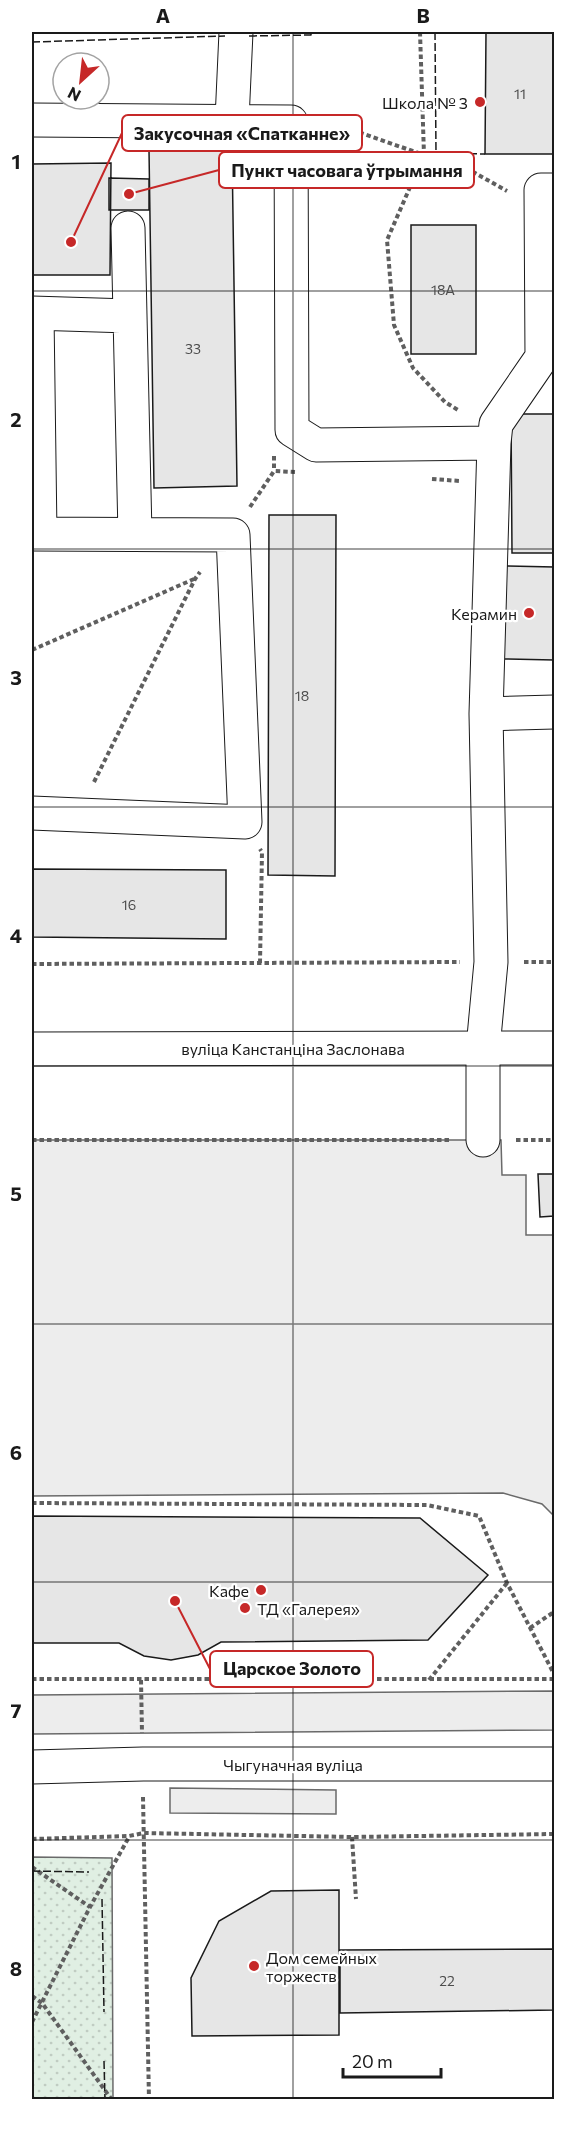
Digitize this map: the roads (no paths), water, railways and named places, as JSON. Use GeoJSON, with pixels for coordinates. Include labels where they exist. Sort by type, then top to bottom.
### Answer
{"type":"FeatureCollection","features":[{"type":"Feature","properties":{"kind":"main road"},"geometry":{"type":"LineString","coordinates":[[232,120],[236,32]]}},
{"type":"Feature","properties":{"kind":"main road"},"geometry":{"type":"LineString","coordinates":[[32,120],[291,122],[292,430],[316,445],[494,443]]}},
{"type":"Feature","properties":{"kind":"main road"},"geometry":{"type":"LineString","coordinates":[[483,1140],[483,1048],[491,962],[486,714],[494,443],[496,424],[542,357],[540,190],[555,190]]}},
{"type":"Feature","properties":{"kind":"main road"},"geometry":{"type":"LineString","coordinates":[[128,228],[135,534]]}},
{"type":"Feature","properties":{"kind":"main road"},"geometry":{"type":"LineString","coordinates":[[32,813],[245,822],[232,534],[36,534],[34,314],[129,316]]}},
{"type":"Feature","properties":{"kind":"main road"},"geometry":{"type":"LineString","coordinates":[[486,714],[555,712]]}},
{"type":"Feature","properties":{"kind":"main road","name":"вуліца Канстанціна Заслонава"},"geometry":{"type":"LineString","coordinates":[[32,1049],[555,1048]]}},
{"type":"Feature","properties":{"kind":"main road","name":"Чыгуначная вуліца"},"geometry":{"type":"LineString","coordinates":[[32,1767],[143,1764],[555,1764]]}},
{"type":"Feature","properties":{"kind":"place","name":"Школа № 3"},"geometry":{"type":"Point","coordinates":[480,102]}},
{"type":"Feature","properties":{"kind":"place","name":"Пункт часовага ўтрымання"},"geometry":{"type":"Point","coordinates":[129,194]}},
{"type":"Feature","properties":{"kind":"place","name":"Закусочная «Спатканне»"},"geometry":{"type":"Point","coordinates":[71,242]}},
{"type":"Feature","properties":{"kind":"place","name":"Керамин"},"geometry":{"type":"Point","coordinates":[529,613]}},
{"type":"Feature","properties":{"kind":"place","name":"Кафе"},"geometry":{"type":"Point","coordinates":[261,1590]}},
{"type":"Feature","properties":{"kind":"place","name":"Царское Золото"},"geometry":{"type":"Point","coordinates":[175,1601]}},
{"type":"Feature","properties":{"kind":"place","name":"ТД «Галерея»"},"geometry":{"type":"Point","coordinates":[245,1608]}},
{"type":"Feature","properties":{"kind":"place","name":"Дом семейных торжеств"},"geometry":{"type":"Point","coordinates":[254,1966]}}]}
